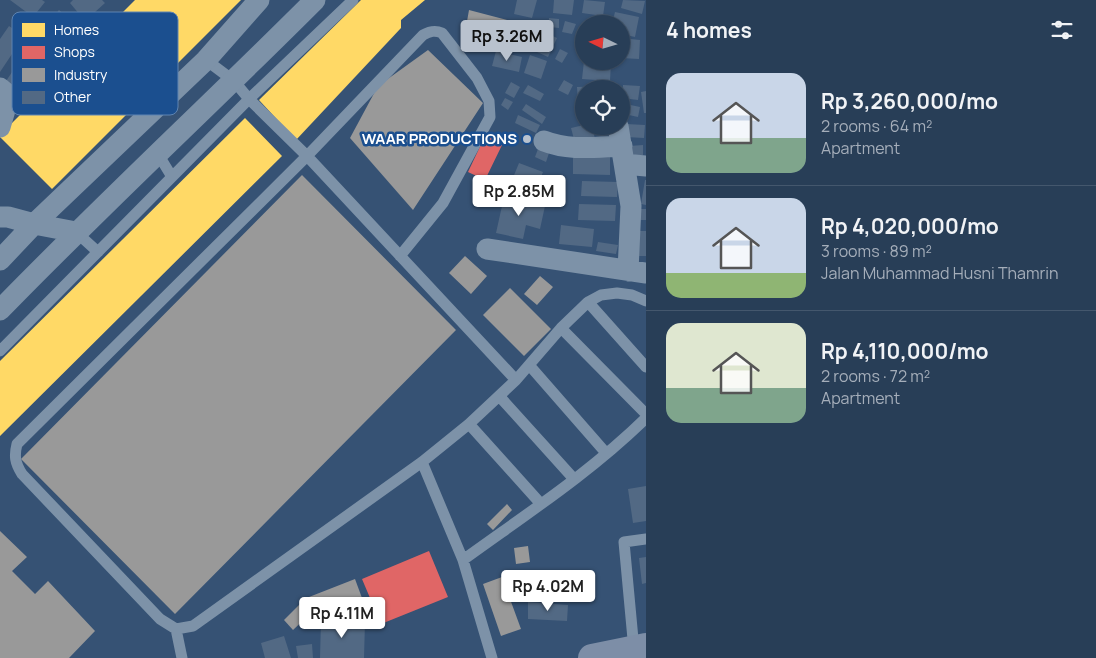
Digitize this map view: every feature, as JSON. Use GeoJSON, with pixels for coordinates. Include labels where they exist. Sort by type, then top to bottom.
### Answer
{"type":"FeatureCollection","features":[{"type":"Feature","properties":{"kind":"main road"},"geometry":{"type":"LineString","coordinates":[[592,658],[640,648]]}},
{"type":"Feature","properties":{"kind":"street"},"geometry":{"type":"LineString","coordinates":[[178,87],[206,60],[260,0]]}},
{"type":"Feature","properties":{"kind":"street"},"geometry":{"type":"LineString","coordinates":[[0,310],[76,232],[315,0]]}},
{"type":"Feature","properties":{"kind":"street"},"geometry":{"type":"LineString","coordinates":[[0,88],[6,93],[7,103],[0,127]]}},
{"type":"Feature","properties":{"kind":"street"},"geometry":{"type":"LineString","coordinates":[[0,260],[34,224],[148,115]]}},
{"type":"Feature","properties":{"kind":"street"},"geometry":{"type":"LineString","coordinates":[[544,141],[556,146],[569,148],[622,146],[646,166]]}},
{"type":"Feature","properties":{"kind":"street"},"geometry":{"type":"LineString","coordinates":[[487,249],[637,272],[631,206],[622,146]]}},
{"type":"Feature","properties":{"kind":"street"},"geometry":{"type":"LineString","coordinates":[[3,212],[34,224],[76,232]]}},
{"type":"Feature","properties":{"kind":"lane"},"geometry":{"type":"LineString","coordinates":[[0,351],[249,98],[353,0]]}},
{"type":"Feature","properties":{"kind":"lane"},"geometry":{"type":"LineString","coordinates":[[400,256],[443,203],[490,116],[489,101],[478,78],[442,33],[432,30],[423,35],[306,156],[18,444],[15,455],[16,464],[22,474],[160,619],[176,629],[193,626],[422,462],[500,397],[530,366],[561,328],[588,302],[601,295],[617,293],[632,295],[646,300]]}},
{"type":"Feature","properties":{"kind":"lane"},"geometry":{"type":"LineString","coordinates":[[206,60],[234,80],[516,380]]}},
{"type":"Feature","properties":{"kind":"lane"},"geometry":{"type":"LineString","coordinates":[[158,154],[172,176]]}},
{"type":"Feature","properties":{"kind":"lane"},"geometry":{"type":"LineString","coordinates":[[76,232],[98,252]]}},
{"type":"Feature","properties":{"kind":"lane"},"geometry":{"type":"LineString","coordinates":[[588,302],[646,367]]}},
{"type":"Feature","properties":{"kind":"lane"},"geometry":{"type":"LineString","coordinates":[[463,560],[574,479],[606,453],[646,416],[561,328]]}},
{"type":"Feature","properties":{"kind":"lane"},"geometry":{"type":"LineString","coordinates":[[530,366],[606,453]]}},
{"type":"Feature","properties":{"kind":"lane"},"geometry":{"type":"LineString","coordinates":[[500,397],[574,479]]}},
{"type":"Feature","properties":{"kind":"lane"},"geometry":{"type":"LineString","coordinates":[[468,424],[541,504]]}},
{"type":"Feature","properties":{"kind":"lane"},"geometry":{"type":"LineString","coordinates":[[422,462],[463,560],[492,658]]}},
{"type":"Feature","properties":{"kind":"lane"},"geometry":{"type":"LineString","coordinates":[[640,648],[624,542],[646,539]]}},
{"type":"Feature","properties":{"kind":"lane"},"geometry":{"type":"LineString","coordinates":[[176,629],[182,658]]}},
{"type":"Feature","properties":{"kind":"building: Homes"},"geometry":{"type":"Polygon","coordinates":[[[135,0],[241,0],[178,63],[178,12],[123,12],[135,0]]]}},
{"type":"Feature","properties":{"kind":"building: Homes"},"geometry":{"type":"Polygon","coordinates":[[[361,0],[425,0],[401,20],[401,28],[296,140],[259,100],[361,0]]]}},
{"type":"Feature","properties":{"kind":"building: Homes"},"geometry":{"type":"Polygon","coordinates":[[[20,115],[126,115],[52,189],[0,135],[20,115]]]}},
{"type":"Feature","properties":{"kind":"building: Homes"},"geometry":{"type":"Polygon","coordinates":[[[245,118],[282,156],[0,436],[0,361],[245,118]]]}},
{"type":"Feature","properties":{"kind":"building: Shops"},"geometry":{"type":"Polygon","coordinates":[[[486,134],[503,143],[485,180],[468,172],[486,134]]]}},
{"type":"Feature","properties":{"kind":"building: Shops"},"geometry":{"type":"Polygon","coordinates":[[[429,551],[448,597],[381,624],[362,579],[429,551]]]}},
{"type":"Feature","properties":{"kind":"building: Industry"},"geometry":{"type":"Polygon","coordinates":[[[469,10],[515,22],[512,38],[466,27],[469,10]]]}},
{"type":"Feature","properties":{"kind":"building: Industry"},"geometry":{"type":"Polygon","coordinates":[[[428,50],[483,103],[413,210],[350,138],[378,86],[428,50]]]}},
{"type":"Feature","properties":{"kind":"building: Industry"},"geometry":{"type":"Polygon","coordinates":[[[302,175],[456,330],[175,614],[21,459],[302,175]]]}},
{"type":"Feature","properties":{"kind":"building: Industry"},"geometry":{"type":"Polygon","coordinates":[[[465,256],[487,276],[471,294],[449,273],[465,256]]]}},
{"type":"Feature","properties":{"kind":"building: Industry"},"geometry":{"type":"Polygon","coordinates":[[[540,276],[553,287],[537,305],[524,294],[540,276]]]}},
{"type":"Feature","properties":{"kind":"building: Industry"},"geometry":{"type":"Polygon","coordinates":[[[510,288],[551,329],[524,356],[483,315],[510,288]]]}},
{"type":"Feature","properties":{"kind":"building: Industry"},"geometry":{"type":"Polygon","coordinates":[[[507,504],[512,510],[493,530],[487,524],[507,504]]]}},
{"type":"Feature","properties":{"kind":"building: Industry"},"geometry":{"type":"Polygon","coordinates":[[[0,531],[27,557],[12,571],[35,594],[48,581],[95,631],[69,658],[0,658],[0,531]]]}},
{"type":"Feature","properties":{"kind":"building: Industry"},"geometry":{"type":"Polygon","coordinates":[[[528,546],[530,562],[516,564],[514,548],[528,546]]]}},
{"type":"Feature","properties":{"kind":"building: Industry"},"geometry":{"type":"Polygon","coordinates":[[[502,577],[521,629],[501,636],[483,584],[502,577]]]}},
{"type":"Feature","properties":{"kind":"building: Industry"},"geometry":{"type":"Polygon","coordinates":[[[355,579],[362,598],[316,616],[309,597],[355,579]]]}},
{"type":"Feature","properties":{"kind":"building: Industry"},"geometry":{"type":"Polygon","coordinates":[[[300,604],[310,614],[293,630],[284,620],[300,604]]]}},
{"type":"Feature","properties":{"kind":"building: Other"},"geometry":{"type":"Polygon","coordinates":[[[10,0],[42,0],[45,2],[37,12],[26,12],[10,0]]]}},
{"type":"Feature","properties":{"kind":"building: Other"},"geometry":{"type":"Polygon","coordinates":[[[73,0],[102,0],[105,3],[95,12],[78,12],[70,3],[73,0]]]}},
{"type":"Feature","properties":{"kind":"building: Other"},"geometry":{"type":"Polygon","coordinates":[[[517,0],[537,0],[532,18],[514,14],[517,0]]]}},
{"type":"Feature","properties":{"kind":"building: Other"},"geometry":{"type":"Polygon","coordinates":[[[554,0],[574,0],[572,15],[553,13],[554,0]]]}},
{"type":"Feature","properties":{"kind":"building: Other"},"geometry":{"type":"Polygon","coordinates":[[[584,0],[605,2],[603,15],[582,13],[584,0]]]}},
{"type":"Feature","properties":{"kind":"building: Other"},"geometry":{"type":"Polygon","coordinates":[[[623,0],[645,1],[642,14],[621,8],[623,0]]]}},
{"type":"Feature","properties":{"kind":"building: Other"},"geometry":{"type":"Polygon","coordinates":[[[615,12],[629,15],[614,15],[615,12]]]}},
{"type":"Feature","properties":{"kind":"building: Other"},"geometry":{"type":"Polygon","coordinates":[[[630,15],[639,17],[635,37],[630,36],[630,15]]]}},
{"type":"Feature","properties":{"kind":"building: Other"},"geometry":{"type":"Polygon","coordinates":[[[549,18],[559,19],[559,28],[549,27],[549,18]]]}},
{"type":"Feature","properties":{"kind":"building: Other"},"geometry":{"type":"Polygon","coordinates":[[[565,21],[575,24],[572,34],[562,32],[565,21]]]}},
{"type":"Feature","properties":{"kind":"building: Other"},"geometry":{"type":"Polygon","coordinates":[[[522,23],[532,27],[523,51],[513,47],[522,23]]]}},
{"type":"Feature","properties":{"kind":"building: Other"},"geometry":{"type":"Polygon","coordinates":[[[9,26],[12,28],[12,54],[0,72],[0,39],[9,26]]]}},
{"type":"Feature","properties":{"kind":"building: Other"},"geometry":{"type":"Polygon","coordinates":[[[546,33],[557,38],[548,57],[537,52],[546,33]]]}},
{"type":"Feature","properties":{"kind":"building: Other"},"geometry":{"type":"Polygon","coordinates":[[[630,39],[640,40],[639,59],[630,58],[630,39]]]}},
{"type":"Feature","properties":{"kind":"building: Other"},"geometry":{"type":"Polygon","coordinates":[[[560,49],[568,53],[562,63],[555,59],[560,49]]]}},
{"type":"Feature","properties":{"kind":"building: Other"},"geometry":{"type":"Polygon","coordinates":[[[496,51],[522,57],[519,72],[492,66],[496,51]]]}},
{"type":"Feature","properties":{"kind":"building: Other"},"geometry":{"type":"Polygon","coordinates":[[[530,55],[547,61],[541,79],[524,73],[530,55]]]}},
{"type":"Feature","properties":{"kind":"building: Other"},"geometry":{"type":"Polygon","coordinates":[[[583,70],[611,70],[610,80],[582,79],[583,70]]]}},
{"type":"Feature","properties":{"kind":"building: Other"},"geometry":{"type":"Polygon","coordinates":[[[12,72],[12,85],[6,81],[12,72]]]}},
{"type":"Feature","properties":{"kind":"building: Other"},"geometry":{"type":"Polygon","coordinates":[[[564,80],[573,85],[568,95],[558,90],[564,80]]]}},
{"type":"Feature","properties":{"kind":"building: Other"},"geometry":{"type":"Polygon","coordinates":[[[511,82],[520,87],[514,98],[505,93],[511,82]]]}},
{"type":"Feature","properties":{"kind":"building: Other"},"geometry":{"type":"Polygon","coordinates":[[[528,85],[544,94],[540,101],[523,93],[528,85]]]}},
{"type":"Feature","properties":{"kind":"building: Other"},"geometry":{"type":"Polygon","coordinates":[[[630,85],[640,86],[638,100],[630,99],[630,85]]]}},
{"type":"Feature","properties":{"kind":"building: Other"},"geometry":{"type":"Polygon","coordinates":[[[646,91],[646,113],[644,113],[641,92],[646,91]]]}},
{"type":"Feature","properties":{"kind":"building: Other"},"geometry":{"type":"Polygon","coordinates":[[[505,98],[513,102],[508,110],[501,105],[505,98]]]}},
{"type":"Feature","properties":{"kind":"building: Other"},"geometry":{"type":"Polygon","coordinates":[[[526,104],[546,117],[542,124],[522,110],[526,104]]]}},
{"type":"Feature","properties":{"kind":"building: Other"},"geometry":{"type":"Polygon","coordinates":[[[630,105],[640,107],[638,117],[630,115],[630,105]]]}},
{"type":"Feature","properties":{"kind":"building: Other"},"geometry":{"type":"Polygon","coordinates":[[[518,115],[540,125],[536,133],[515,123],[518,115]]]}},
{"type":"Feature","properties":{"kind":"building: Other"},"geometry":{"type":"Polygon","coordinates":[[[630,124],[645,125],[644,138],[626,137],[626,135],[630,135],[630,124]]]}},
{"type":"Feature","properties":{"kind":"building: Other"},"geometry":{"type":"Polygon","coordinates":[[[575,127],[575,135],[594,135],[595,139],[575,143],[571,128],[575,127]]]}},
{"type":"Feature","properties":{"kind":"building: Other"},"geometry":{"type":"Polygon","coordinates":[[[643,145],[643,155],[629,156],[629,146],[643,145]]]}},
{"type":"Feature","properties":{"kind":"building: Other"},"geometry":{"type":"Polygon","coordinates":[[[573,148],[610,149],[610,175],[573,174],[573,148]]]}},
{"type":"Feature","properties":{"kind":"building: Other"},"geometry":{"type":"Polygon","coordinates":[[[538,149],[549,153],[546,162],[535,157],[538,149]]]}},
{"type":"Feature","properties":{"kind":"building: Other"},"geometry":{"type":"Polygon","coordinates":[[[519,163],[543,172],[534,195],[510,185],[519,163]]]}},
{"type":"Feature","properties":{"kind":"building: Other"},"geometry":{"type":"Polygon","coordinates":[[[646,180],[646,205],[641,204],[646,180]]]}},
{"type":"Feature","properties":{"kind":"building: Other"},"geometry":{"type":"Polygon","coordinates":[[[582,181],[618,182],[617,197],[581,196],[582,181]]]}},
{"type":"Feature","properties":{"kind":"building: Other"},"geometry":{"type":"Polygon","coordinates":[[[504,197],[545,206],[540,229],[526,225],[523,239],[496,233],[504,197]]]}},
{"type":"Feature","properties":{"kind":"building: Other"},"geometry":{"type":"Polygon","coordinates":[[[579,204],[616,205],[615,221],[578,220],[579,204]]]}},
{"type":"Feature","properties":{"kind":"building: Other"},"geometry":{"type":"Polygon","coordinates":[[[639,209],[646,209],[646,220],[638,220],[639,209]]]}},
{"type":"Feature","properties":{"kind":"building: Other"},"geometry":{"type":"Polygon","coordinates":[[[561,225],[594,229],[592,247],[559,244],[561,225]]]}},
{"type":"Feature","properties":{"kind":"building: Other"},"geometry":{"type":"Polygon","coordinates":[[[639,231],[646,231],[646,256],[639,256],[639,231]]]}},
{"type":"Feature","properties":{"kind":"building: Other"},"geometry":{"type":"Polygon","coordinates":[[[598,242],[618,245],[616,254],[596,251],[598,242]]]}},
{"type":"Feature","properties":{"kind":"building: Other"},"geometry":{"type":"Polygon","coordinates":[[[646,486],[646,521],[633,523],[628,489],[646,486]]]}},
{"type":"Feature","properties":{"kind":"building: Other"},"geometry":{"type":"Polygon","coordinates":[[[646,557],[646,583],[642,584],[639,558],[646,557]]]}},
{"type":"Feature","properties":{"kind":"building: Other"},"geometry":{"type":"Polygon","coordinates":[[[538,573],[541,590],[521,593],[519,576],[538,573]]]}},
{"type":"Feature","properties":{"kind":"building: Other"},"geometry":{"type":"Polygon","coordinates":[[[528,602],[568,605],[567,621],[528,619],[528,602]]]}},
{"type":"Feature","properties":{"kind":"building: Other"},"geometry":{"type":"Polygon","coordinates":[[[321,620],[365,622],[364,658],[320,658],[321,620]]]}},
{"type":"Feature","properties":{"kind":"building: Other"},"geometry":{"type":"Polygon","coordinates":[[[284,636],[291,658],[265,658],[261,643],[284,636]]]}},
{"type":"Feature","properties":{"kind":"building: Other"},"geometry":{"type":"Polygon","coordinates":[[[312,644],[313,658],[298,658],[296,646],[312,644]]]}},
{"type":"Feature","properties":{"kind":"place","name":"WAAR PRODUCTIONS"},"geometry":{"type":"Point","coordinates":[527,139]}}]}
